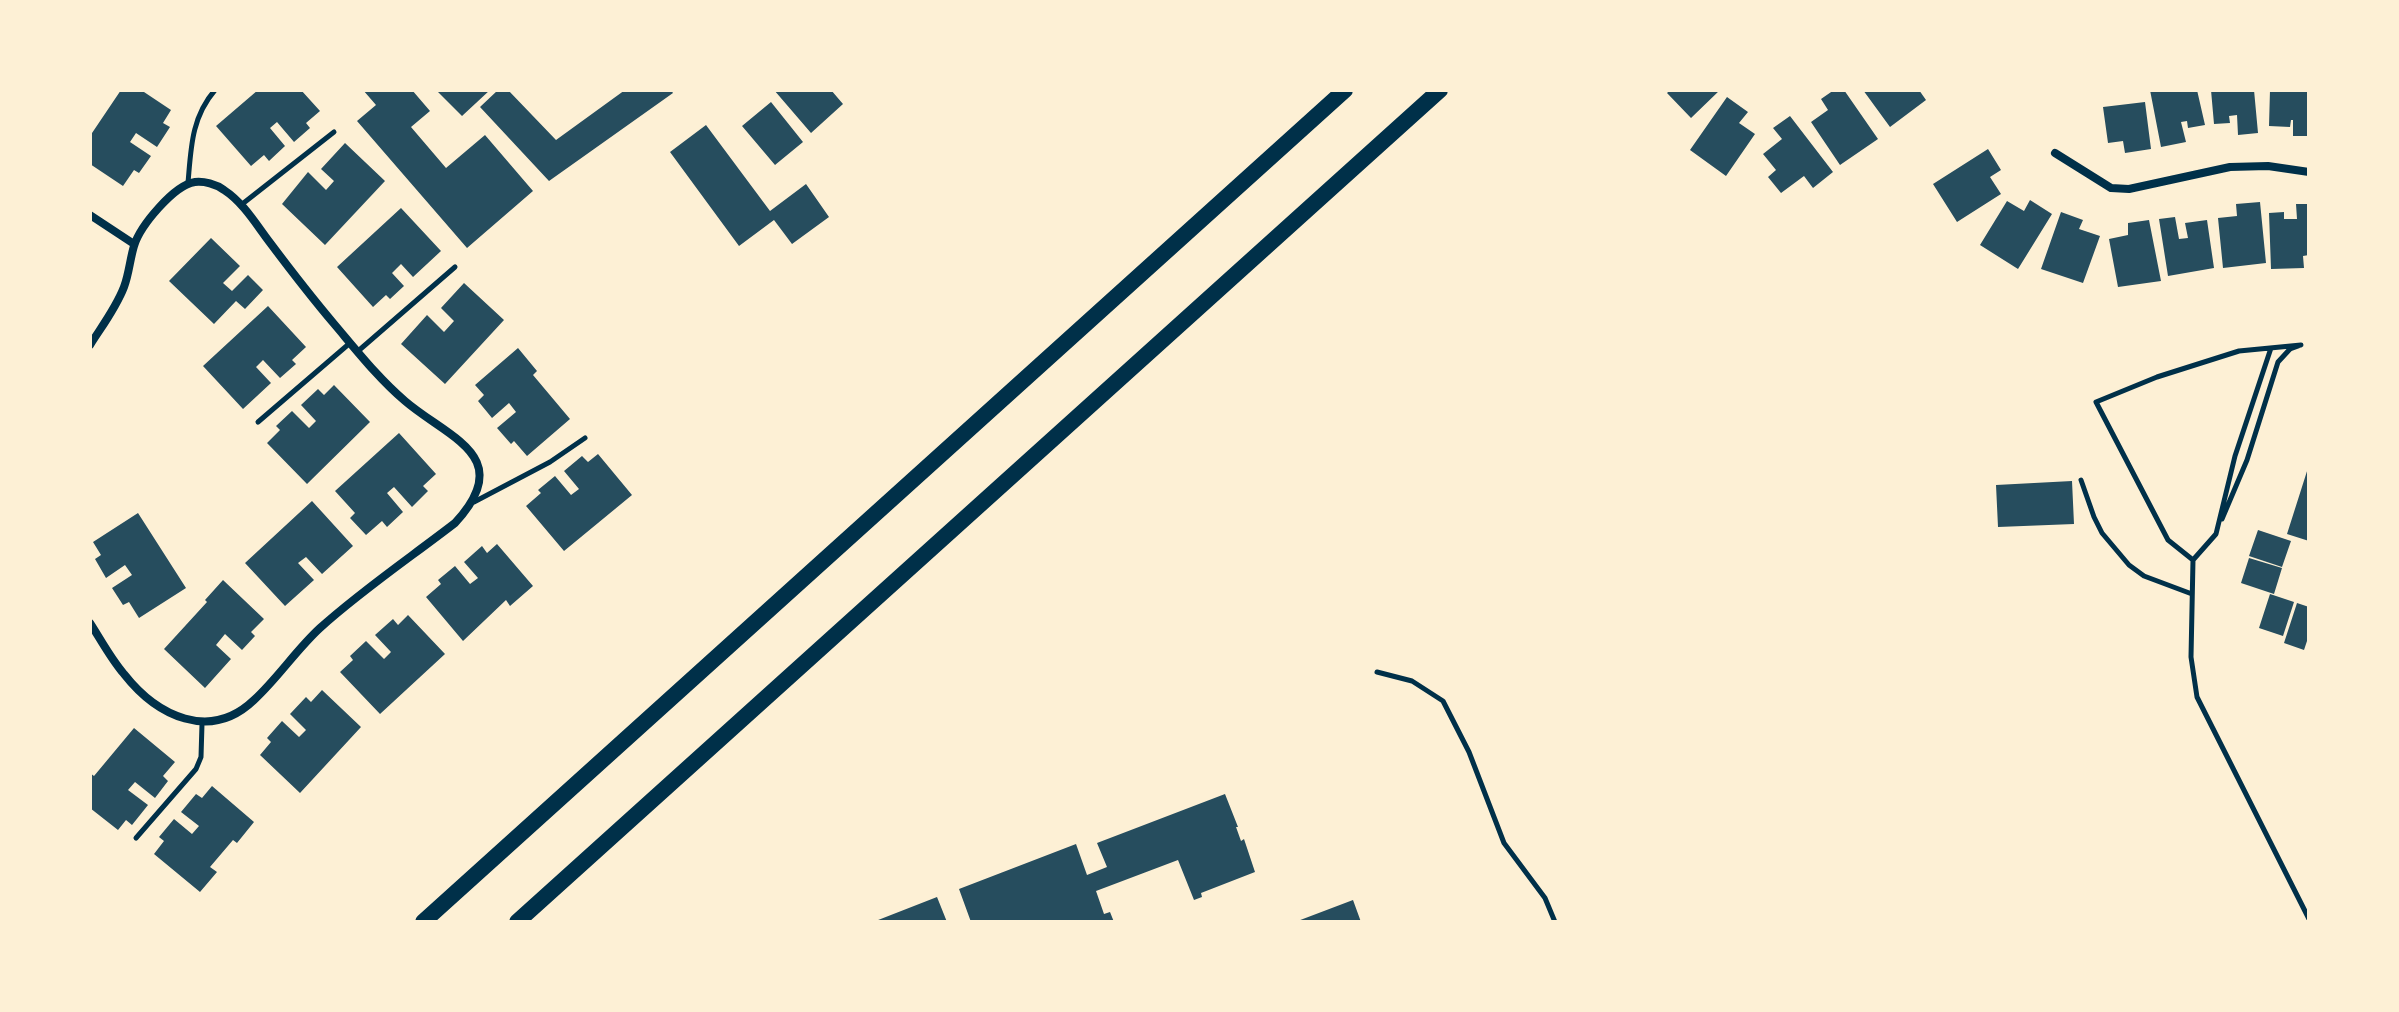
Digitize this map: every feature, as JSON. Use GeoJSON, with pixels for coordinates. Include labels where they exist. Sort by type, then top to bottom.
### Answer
{"type":"FeatureCollection","features":[{"type":"Feature","properties":{"kind":"highway"},"geometry":{"type":"LineString","coordinates":[[423,922],[1345,90]]}},
{"type":"Feature","properties":{"kind":"highway"},"geometry":{"type":"LineString","coordinates":[[517,922],[1440,90]]}},
{"type":"Feature","properties":{"kind":"highway"},"geometry":{"type":"LineString","coordinates":[[533,922],[604,843]]}},
{"type":"Feature","properties":{"kind":"street"},"geometry":{"type":"LineString","coordinates":[[2055,153],[2111,188],[2129,189],[2230,167],[2268,166],[2309,172]]}},
{"type":"Feature","properties":{"kind":"street"},"geometry":{"type":"LineString","coordinates":[[90,345],[124,287],[134,244],[145,226],[168,198],[188,184],[216,185],[241,205],[357,352],[402,398],[463,442],[478,468],[480,481],[474,502],[455,523],[321,626],[247,706],[221,721],[202,724],[156,705],[123,674],[90,623]]}},
{"type":"Feature","properties":{"kind":"street"},"geometry":{"type":"LineString","coordinates":[[90,215],[134,244]]}},
{"type":"Feature","properties":{"kind":"lane"},"geometry":{"type":"LineString","coordinates":[[188,184],[193,126],[206,100],[215,90]]}},
{"type":"Feature","properties":{"kind":"lane"},"geometry":{"type":"LineString","coordinates":[[241,205],[334,132]]}},
{"type":"Feature","properties":{"kind":"lane"},"geometry":{"type":"LineString","coordinates":[[357,352],[455,267]]}},
{"type":"Feature","properties":{"kind":"lane"},"geometry":{"type":"LineString","coordinates":[[258,422],[350,343]]}},
{"type":"Feature","properties":{"kind":"lane"},"geometry":{"type":"LineString","coordinates":[[2301,345],[2290,349],[2278,362],[2247,460],[2216,534],[2193,560],[2191,657],[2197,697],[2309,919]]}},
{"type":"Feature","properties":{"kind":"lane"},"geometry":{"type":"LineString","coordinates":[[2193,560],[2168,540],[2096,402],[2157,377],[2239,351],[2309,346]]}},
{"type":"Feature","properties":{"kind":"lane"},"geometry":{"type":"LineString","coordinates":[[2216,534],[2235,456],[2271,348]]}},
{"type":"Feature","properties":{"kind":"lane"},"geometry":{"type":"LineString","coordinates":[[474,502],[550,462],[585,438]]}},
{"type":"Feature","properties":{"kind":"lane"},"geometry":{"type":"LineString","coordinates":[[2081,480],[2102,533],[2129,565],[2144,576],[2192,594]]}},
{"type":"Feature","properties":{"kind":"lane"},"geometry":{"type":"LineString","coordinates":[[1377,672],[1412,681],[1443,701],[1469,752],[1504,843],[1545,898],[1555,922]]}},
{"type":"Feature","properties":{"kind":"lane"},"geometry":{"type":"LineString","coordinates":[[136,838],[196,769],[201,757],[202,724]]}},
{"type":"Feature","properties":{"kind":"building"},"geometry":{"type":"Polygon","coordinates":[[[121,90],[141,90],[171,110],[163,123],[170,127],[157,147],[136,133],[130,142],[151,156],[139,173],[134,170],[123,186],[90,164],[90,136],[121,90]]]}},
{"type":"Feature","properties":{"kind":"building"},"geometry":{"type":"Polygon","coordinates":[[[258,90],[301,90],[320,111],[306,123],[310,128],[294,142],[277,122],[270,128],[285,146],[269,161],[264,155],[251,166],[216,126],[258,90]]]}},
{"type":"Feature","properties":{"kind":"building"},"geometry":{"type":"Polygon","coordinates":[[[363,90],[412,90],[430,111],[411,127],[446,168],[485,135],[533,191],[467,248],[357,121],[376,105],[363,90]]]}},
{"type":"Feature","properties":{"kind":"building"},"geometry":{"type":"Polygon","coordinates":[[[436,90],[490,90],[462,116],[436,90]]]}},
{"type":"Feature","properties":{"kind":"building"},"geometry":{"type":"Polygon","coordinates":[[[498,90],[508,90],[556,140],[625,90],[671,90],[673,93],[549,181],[480,107],[498,90]]]}},
{"type":"Feature","properties":{"kind":"building"},"geometry":{"type":"Polygon","coordinates":[[[774,90],[831,90],[843,104],[811,133],[774,90]]]}},
{"type":"Feature","properties":{"kind":"building"},"geometry":{"type":"Polygon","coordinates":[[[1670,90],[1720,90],[1691,118],[1667,93],[1670,90]]]}},
{"type":"Feature","properties":{"kind":"building"},"geometry":{"type":"Polygon","coordinates":[[[1834,90],[1844,90],[1878,139],[1840,165],[1811,122],[1828,110],[1821,99],[1834,90]]]}},
{"type":"Feature","properties":{"kind":"building"},"geometry":{"type":"Polygon","coordinates":[[[1863,90],[1919,90],[1926,100],[1890,127],[1863,90]]]}},
{"type":"Feature","properties":{"kind":"building"},"geometry":{"type":"Polygon","coordinates":[[[2150,90],[2197,90],[2205,125],[2188,128],[2187,121],[2181,122],[2186,142],[2161,147],[2150,90]]]}},
{"type":"Feature","properties":{"kind":"building"},"geometry":{"type":"Polygon","coordinates":[[[2211,90],[2254,90],[2258,133],[2238,135],[2237,115],[2229,116],[2230,123],[2214,124],[2211,90]]]}},
{"type":"Feature","properties":{"kind":"building"},"geometry":{"type":"Polygon","coordinates":[[[2270,90],[2309,90],[2309,136],[2293,136],[2293,120],[2290,127],[2269,126],[2270,90]]]}},
{"type":"Feature","properties":{"kind":"building"},"geometry":{"type":"Polygon","coordinates":[[[1727,97],[1748,112],[1739,123],[1755,134],[1726,176],[1690,150],[1727,97]]]}},
{"type":"Feature","properties":{"kind":"building"},"geometry":{"type":"Polygon","coordinates":[[[771,102],[803,142],[775,165],[742,126],[771,102]]]}},
{"type":"Feature","properties":{"kind":"building"},"geometry":{"type":"Polygon","coordinates":[[[2145,102],[2151,149],[2125,153],[2123,141],[2108,143],[2103,107],[2145,102]]]}},
{"type":"Feature","properties":{"kind":"building"},"geometry":{"type":"Polygon","coordinates":[[[1790,116],[1833,172],[1813,188],[1804,176],[1781,193],[1768,177],[1776,170],[1763,154],[1782,139],[1773,128],[1790,116]]]}},
{"type":"Feature","properties":{"kind":"building"},"geometry":{"type":"Polygon","coordinates":[[[706,125],[770,211],[806,184],[829,217],[792,244],[774,220],[739,246],[670,152],[706,125]]]}},
{"type":"Feature","properties":{"kind":"building"},"geometry":{"type":"Polygon","coordinates":[[[345,143],[385,181],[325,245],[282,204],[308,172],[326,190],[334,181],[321,169],[345,143]]]}},
{"type":"Feature","properties":{"kind":"building"},"geometry":{"type":"Polygon","coordinates":[[[1988,149],[2001,170],[1990,177],[2001,194],[1957,222],[1933,184],[1988,149]]]}},
{"type":"Feature","properties":{"kind":"building"},"geometry":{"type":"Polygon","coordinates":[[[2030,200],[2052,214],[2018,269],[1980,245],[2007,201],[2024,211],[2030,200]]]}},
{"type":"Feature","properties":{"kind":"building"},"geometry":{"type":"Polygon","coordinates":[[[2260,202],[2266,263],[2223,268],[2218,218],[2237,216],[2236,204],[2260,202]]]}},
{"type":"Feature","properties":{"kind":"building"},"geometry":{"type":"Polygon","coordinates":[[[2296,204],[2309,204],[2309,255],[2303,256],[2304,268],[2271,269],[2269,213],[2284,212],[2284,219],[2297,219],[2296,204]]]}},
{"type":"Feature","properties":{"kind":"building"},"geometry":{"type":"Polygon","coordinates":[[[401,208],[441,251],[413,277],[401,264],[392,273],[404,286],[390,299],[386,295],[373,307],[337,267],[401,208]]]}},
{"type":"Feature","properties":{"kind":"building"},"geometry":{"type":"Polygon","coordinates":[[[2061,212],[2083,220],[2079,229],[2100,236],[2083,283],[2041,269],[2061,212]]]}},
{"type":"Feature","properties":{"kind":"building"},"geometry":{"type":"Polygon","coordinates":[[[2175,217],[2179,239],[2188,238],[2185,223],[2207,220],[2214,268],[2168,276],[2159,219],[2175,217]]]}},
{"type":"Feature","properties":{"kind":"building"},"geometry":{"type":"Polygon","coordinates":[[[2149,220],[2161,281],[2118,287],[2109,239],[2128,235],[2128,223],[2149,220]]]}},
{"type":"Feature","properties":{"kind":"building"},"geometry":{"type":"Polygon","coordinates":[[[211,238],[240,266],[223,283],[232,291],[248,275],[263,290],[245,309],[236,301],[214,324],[169,281],[211,238]]]}},
{"type":"Feature","properties":{"kind":"building"},"geometry":{"type":"Polygon","coordinates":[[[464,283],[504,320],[445,384],[401,344],[427,315],[444,332],[454,321],[441,308],[464,283]]]}},
{"type":"Feature","properties":{"kind":"building"},"geometry":{"type":"Polygon","coordinates":[[[268,306],[306,347],[292,360],[296,364],[280,378],[263,360],[256,367],[271,383],[243,409],[203,366],[268,306]]]}},
{"type":"Feature","properties":{"kind":"building"},"geometry":{"type":"Polygon","coordinates":[[[518,348],[537,371],[533,375],[570,419],[527,456],[497,428],[516,412],[509,403],[492,418],[478,401],[484,395],[475,385],[518,348]]]}},
{"type":"Feature","properties":{"kind":"building"},"geometry":{"type":"Polygon","coordinates":[[[334,385],[370,422],[307,484],[267,443],[280,430],[276,426],[292,411],[309,428],[316,421],[301,405],[318,389],[324,395],[334,385]]]}},
{"type":"Feature","properties":{"kind":"building"},"geometry":{"type":"Polygon","coordinates":[[[399,433],[436,474],[423,486],[428,491],[412,507],[394,487],[387,493],[403,512],[387,527],[382,521],[366,535],[350,518],[355,513],[335,491],[399,433]]]}},
{"type":"Feature","properties":{"kind":"building"},"geometry":{"type":"Polygon","coordinates":[[[598,454],[632,495],[564,551],[526,506],[541,493],[538,490],[555,476],[571,495],[579,489],[564,471],[582,456],[588,462],[598,454]]]}},
{"type":"Feature","properties":{"kind":"building"},"geometry":{"type":"Polygon","coordinates":[[[2309,468],[2309,541],[2287,534],[2309,468]]]}},
{"type":"Feature","properties":{"kind":"building"},"geometry":{"type":"Polygon","coordinates":[[[2072,481],[2074,524],[1998,527],[1996,485],[2072,481]]]}},
{"type":"Feature","properties":{"kind":"building"},"geometry":{"type":"Polygon","coordinates":[[[312,501],[353,546],[322,574],[306,557],[298,563],[314,580],[285,606],[245,563],[312,501]]]}},
{"type":"Feature","properties":{"kind":"building"},"geometry":{"type":"Polygon","coordinates":[[[138,513],[186,588],[139,618],[129,602],[123,605],[112,588],[132,575],[125,565],[106,578],[95,559],[101,555],[93,542],[138,513]]]}},
{"type":"Feature","properties":{"kind":"building"},"geometry":{"type":"Polygon","coordinates":[[[2258,530],[2291,541],[2282,567],[2249,556],[2258,530]]]}},
{"type":"Feature","properties":{"kind":"building"},"geometry":{"type":"Polygon","coordinates":[[[497,544],[533,586],[510,606],[506,600],[463,641],[426,597],[441,584],[438,580],[455,566],[470,584],[478,578],[464,562],[482,546],[487,553],[497,544]]]}},
{"type":"Feature","properties":{"kind":"building"},"geometry":{"type":"Polygon","coordinates":[[[2249,558],[2282,568],[2274,594],[2241,583],[2249,558]]]}},
{"type":"Feature","properties":{"kind":"building"},"geometry":{"type":"Polygon","coordinates":[[[223,580],[264,619],[251,632],[255,636],[242,650],[225,634],[216,645],[231,659],[205,688],[164,649],[223,580]]]}},
{"type":"Feature","properties":{"kind":"building"},"geometry":{"type":"Polygon","coordinates":[[[2270,594],[2294,602],[2283,636],[2259,628],[2270,594]]]}},
{"type":"Feature","properties":{"kind":"building"},"geometry":{"type":"Polygon","coordinates":[[[2297,603],[2309,607],[2309,635],[2304,650],[2284,643],[2297,603]]]}},
{"type":"Feature","properties":{"kind":"building"},"geometry":{"type":"Polygon","coordinates":[[[408,615],[445,654],[380,714],[340,672],[353,660],[350,656],[366,641],[384,659],[391,652],[375,635],[393,619],[398,625],[408,615]]]}},
{"type":"Feature","properties":{"kind":"building"},"geometry":{"type":"Polygon","coordinates":[[[322,690],[361,727],[300,793],[260,755],[271,742],[267,738],[282,721],[299,737],[306,730],[290,714],[306,697],[311,702],[322,690]]]}},
{"type":"Feature","properties":{"kind":"building"},"geometry":{"type":"Polygon","coordinates":[[[134,728],[175,762],[163,776],[168,781],[155,798],[135,782],[128,790],[148,805],[132,825],[126,820],[118,830],[90,808],[90,773],[94,776],[134,728]]]}},
{"type":"Feature","properties":{"kind":"building"},"geometry":{"type":"Polygon","coordinates":[[[212,786],[254,822],[237,843],[233,840],[210,867],[217,872],[200,892],[154,854],[164,841],[159,837],[174,819],[192,834],[199,826],[181,812],[196,794],[202,798],[212,786]]]}},
{"type":"Feature","properties":{"kind":"building"},"geometry":{"type":"Polygon","coordinates":[[[1225,794],[1255,872],[1201,893],[1202,897],[1194,900],[1178,860],[1096,891],[1104,914],[1110,912],[1114,922],[971,922],[959,889],[1076,844],[1087,875],[1107,867],[1097,843],[1225,794]]]}},
{"type":"Feature","properties":{"kind":"building"},"geometry":{"type":"Polygon","coordinates":[[[937,897],[947,922],[873,922],[937,897]]]}},
{"type":"Feature","properties":{"kind":"building"},"geometry":{"type":"Polygon","coordinates":[[[1353,900],[1361,922],[1295,922],[1353,900]]]}}]}
